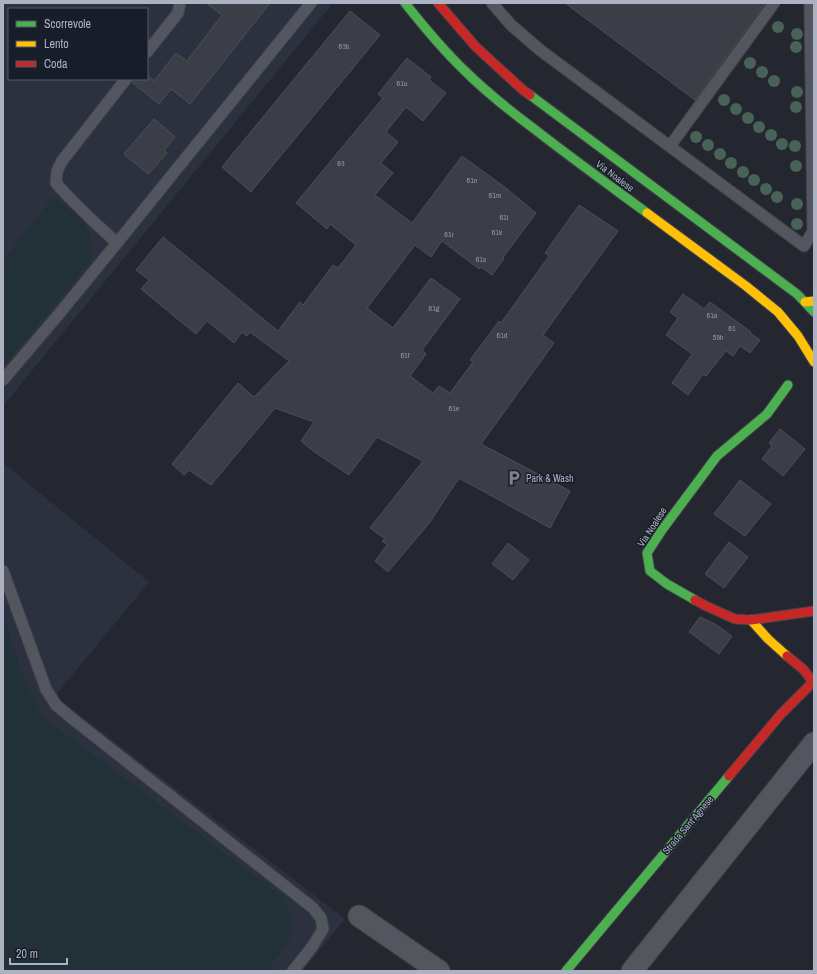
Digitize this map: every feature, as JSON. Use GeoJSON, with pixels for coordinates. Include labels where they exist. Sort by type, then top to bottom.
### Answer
{"type":"FeatureCollection","features":[{"type":"Feature","properties":{"kind":"main road","name":"Via Noalese"},"geometry":{"type":"LineString","coordinates":[[405,3],[439,44],[462,68],[505,107],[746,286],[778,312],[798,336],[814,362]]}},
{"type":"Feature","properties":{"kind":"main road","name":"Via Noalese"},"geometry":{"type":"LineString","coordinates":[[438,3],[476,48],[523,90],[791,290],[809,301],[814,312]]}},
{"type":"Feature","properties":{"kind":"main road","name":"Via Noalese"},"geometry":{"type":"LineString","coordinates":[[788,385],[767,414],[717,456],[662,530],[647,554],[650,571],[667,584],[706,606],[734,619],[751,620],[814,611]]}},
{"type":"Feature","properties":{"kind":"main road","name":"Strada Sant'Agnese"},"geometry":{"type":"LineString","coordinates":[[566,971],[781,714],[813,682],[803,669],[768,639],[751,620]]}},
{"type":"Feature","properties":{"kind":"street"},"geometry":{"type":"LineString","coordinates":[[632,971],[814,743]]}},
{"type":"Feature","properties":{"kind":"street"},"geometry":{"type":"LineString","coordinates":[[359,916],[439,971]]}},
{"type":"Feature","properties":{"kind":"lane"},"geometry":{"type":"LineString","coordinates":[[148,51],[178,13],[180,3]]}},
{"type":"Feature","properties":{"kind":"lane"},"geometry":{"type":"LineString","coordinates":[[3,380],[59,314],[311,3]]}},
{"type":"Feature","properties":{"kind":"lane"},"geometry":{"type":"LineString","coordinates":[[492,3],[511,25],[540,50],[804,246],[813,231],[810,3]]}},
{"type":"Feature","properties":{"kind":"lane"},"geometry":{"type":"LineString","coordinates":[[670,146],[774,3]]}},
{"type":"Feature","properties":{"kind":"lane"},"geometry":{"type":"LineString","coordinates":[[117,243],[78,207],[56,183],[56,171],[62,161],[125,80]]}},
{"type":"Feature","properties":{"kind":"lane"},"geometry":{"type":"LineString","coordinates":[[3,571],[46,689],[56,706],[313,908],[321,918],[322,929],[312,947],[293,971]]}},
{"type":"Feature","properties":{"kind":"shaded area"},"geometry":{"type":"Polygon","coordinates":[[[3,3],[333,3],[3,406],[3,3]]]}},
{"type":"Feature","properties":{"kind":"shaded area"},"geometry":{"type":"Polygon","coordinates":[[[53,197],[76,213],[85,224],[92,240],[91,260],[3,368],[3,260],[53,197]]]}},
{"type":"Feature","properties":{"kind":"shaded area"},"geometry":{"type":"Polygon","coordinates":[[[3,463],[149,582],[55,696],[345,919],[303,971],[3,971],[3,463]]]}},
{"type":"Feature","properties":{"kind":"shaded area"},"geometry":{"type":"Polygon","coordinates":[[[3,617],[27,685],[40,711],[50,722],[284,898],[290,912],[293,925],[288,943],[267,971],[3,971],[3,617]]]}},
{"type":"Feature","properties":{"kind":"building"},"geometry":{"type":"Polygon","coordinates":[[[206,3],[270,3],[190,104],[171,89],[159,104],[132,82],[133,80],[148,80],[148,76],[154,81],[176,53],[187,61],[222,15],[206,3]]]}},
{"type":"Feature","properties":{"kind":"building"},"geometry":{"type":"Polygon","coordinates":[[[565,3],[765,3],[695,100],[565,3]]]}},
{"type":"Feature","properties":{"kind":"building"},"geometry":{"type":"Polygon","coordinates":[[[350,11],[380,35],[251,192],[222,167],[350,11]]]}},
{"type":"Feature","properties":{"kind":"building"},"geometry":{"type":"Polygon","coordinates":[[[407,58],[431,77],[429,80],[446,93],[423,121],[406,107],[386,132],[398,142],[381,163],[393,173],[375,195],[412,223],[462,156],[506,188],[536,213],[504,256],[503,260],[492,275],[481,267],[479,269],[442,241],[431,257],[415,245],[367,308],[393,328],[431,278],[460,299],[422,350],[426,354],[410,376],[433,393],[439,386],[450,393],[473,362],[470,360],[499,321],[501,323],[549,256],[545,253],[579,205],[618,231],[543,335],[554,343],[481,444],[570,491],[550,528],[459,478],[430,522],[388,572],[375,561],[387,545],[382,541],[385,539],[370,528],[423,461],[377,437],[349,475],[313,451],[301,441],[314,422],[275,408],[211,485],[189,470],[184,475],[172,464],[238,383],[254,397],[289,361],[250,332],[247,336],[242,332],[234,343],[207,321],[196,334],[141,289],[149,280],[136,270],[163,237],[278,331],[300,302],[303,305],[333,265],[338,268],[356,245],[330,224],[327,229],[296,203],[383,98],[378,94],[407,58]]]}},
{"type":"Feature","properties":{"kind":"building"},"geometry":{"type":"Polygon","coordinates":[[[154,119],[175,137],[164,150],[167,153],[148,174],[124,154],[154,119]]]}},
{"type":"Feature","properties":{"kind":"building"},"geometry":{"type":"Polygon","coordinates":[[[683,294],[704,309],[710,302],[760,340],[750,353],[740,346],[733,356],[726,351],[706,376],[703,374],[688,395],[672,383],[692,354],[666,335],[678,318],[670,312],[683,294]]]}},
{"type":"Feature","properties":{"kind":"building"},"geometry":{"type":"Polygon","coordinates":[[[780,429],[805,449],[783,476],[762,459],[772,446],[769,443],[780,429]]]}},
{"type":"Feature","properties":{"kind":"building"},"geometry":{"type":"Polygon","coordinates":[[[740,480],[771,504],[745,536],[714,514],[740,480]]]}},
{"type":"Feature","properties":{"kind":"building"},"geometry":{"type":"Polygon","coordinates":[[[729,542],[748,557],[724,588],[705,574],[729,542]]]}},
{"type":"Feature","properties":{"kind":"building"},"geometry":{"type":"Polygon","coordinates":[[[508,543],[529,560],[513,580],[492,564],[508,543]]]}},
{"type":"Feature","properties":{"kind":"building"},"geometry":{"type":"Polygon","coordinates":[[[700,617],[715,624],[732,636],[719,654],[689,632],[700,617]]]}},
{"type":"Feature","properties":{"kind":"traffic: fast"},"geometry":{"type":"LineString","coordinates":[[405,3],[449,55],[489,94],[561,150],[647,213]]}},
{"type":"Feature","properties":{"kind":"traffic: fast"},"geometry":{"type":"LineString","coordinates":[[530,95],[797,294],[814,312]]}},
{"type":"Feature","properties":{"kind":"traffic: fast"},"geometry":{"type":"LineString","coordinates":[[695,600],[667,584],[650,571],[647,553],[662,530],[717,456],[767,414],[788,385]]}},
{"type":"Feature","properties":{"kind":"traffic: fast"},"geometry":{"type":"LineString","coordinates":[[566,971],[729,776]]}},
{"type":"Feature","properties":{"kind":"traffic: slow"},"geometry":{"type":"LineString","coordinates":[[647,213],[746,286],[778,312],[798,336],[814,362]]}},
{"type":"Feature","properties":{"kind":"traffic: slow"},"geometry":{"type":"LineString","coordinates":[[805,302],[814,301]]}},
{"type":"Feature","properties":{"kind":"traffic: slow"},"geometry":{"type":"LineString","coordinates":[[751,620],[768,639],[787,656]]}},
{"type":"Feature","properties":{"kind":"traffic: jam"},"geometry":{"type":"LineString","coordinates":[[438,3],[476,47],[530,95]]}},
{"type":"Feature","properties":{"kind":"traffic: jam"},"geometry":{"type":"LineString","coordinates":[[695,600],[735,619],[751,620],[814,611]]}},
{"type":"Feature","properties":{"kind":"traffic: jam"},"geometry":{"type":"LineString","coordinates":[[729,776],[781,714],[813,682],[803,669],[787,656]]}},
{"type":"Feature","properties":{"kind":"place","name":"Park & Wash"},"geometry":{"type":"Point","coordinates":[514,478]}}]}
